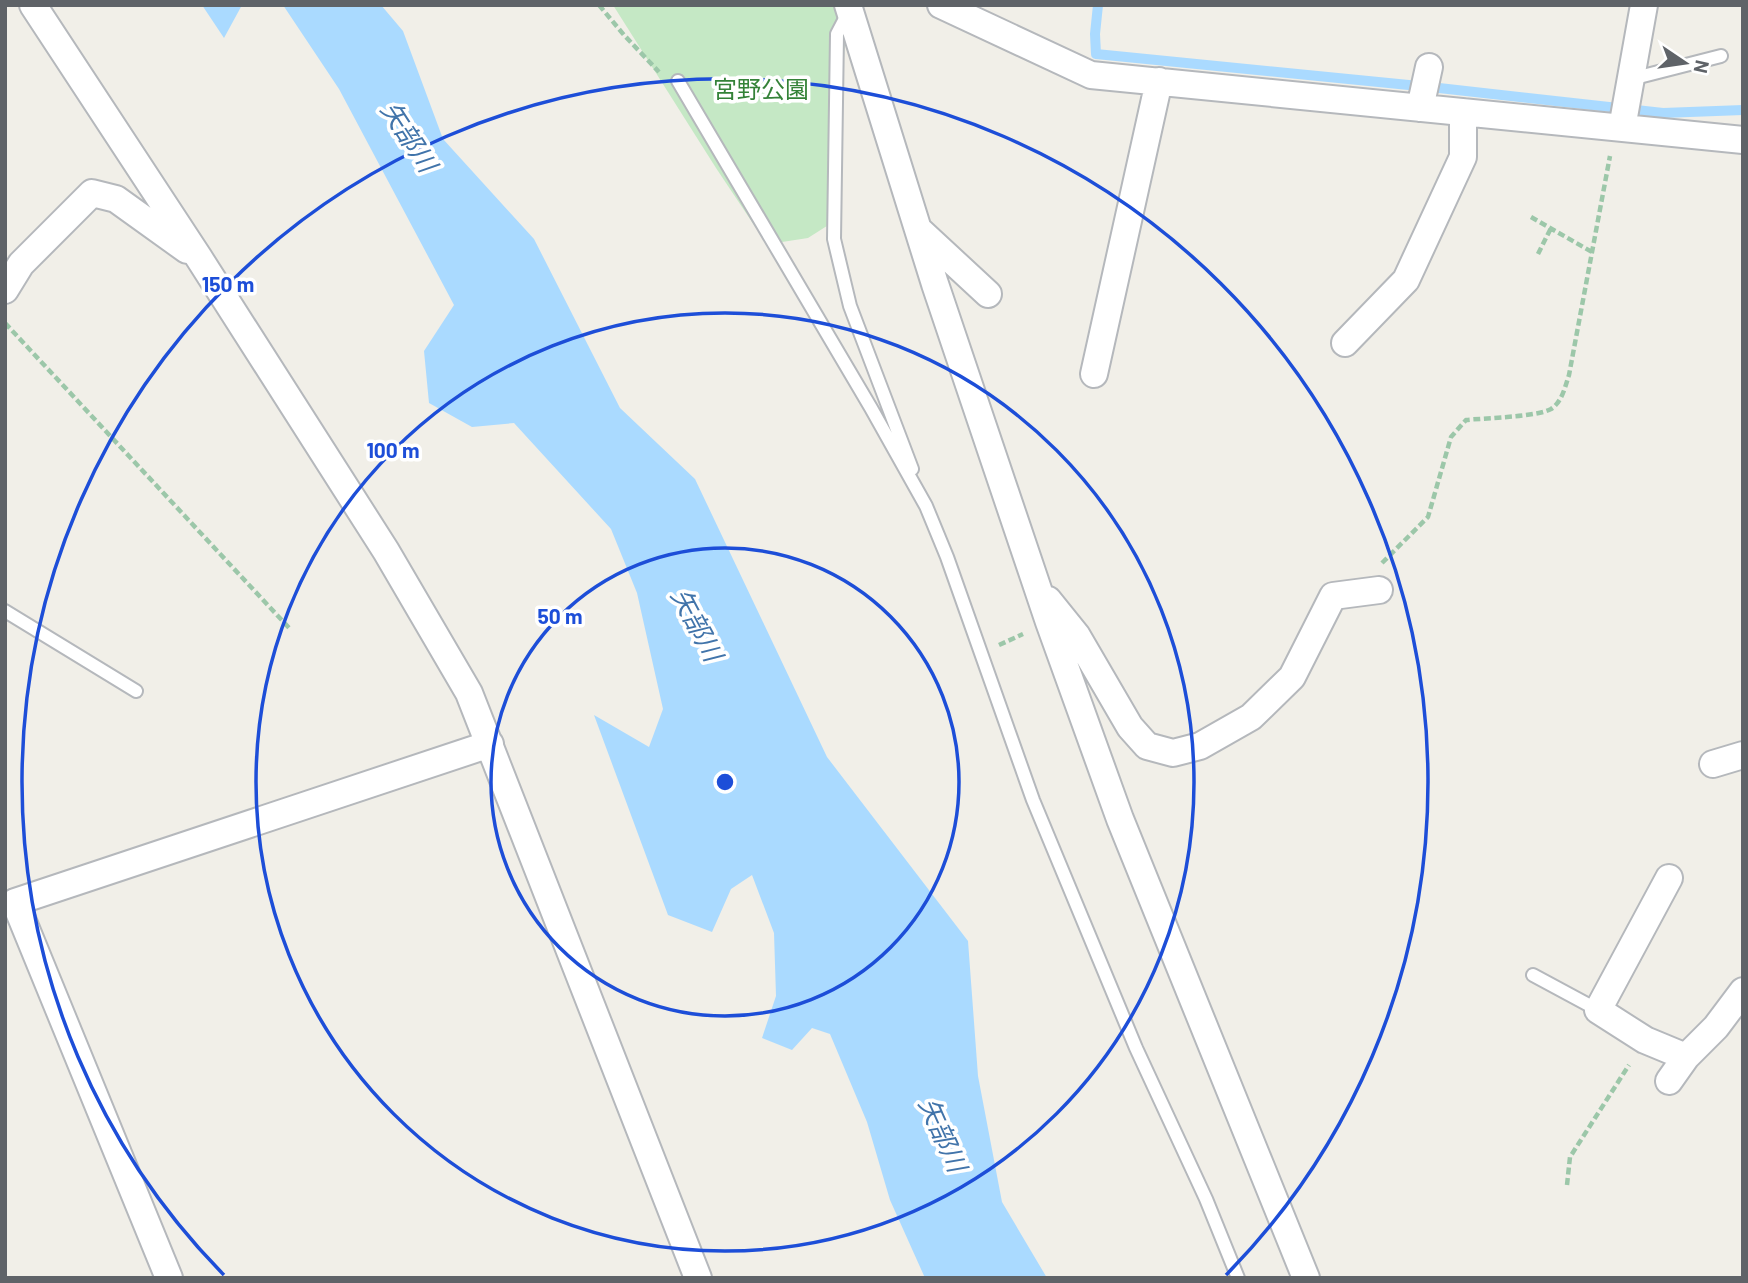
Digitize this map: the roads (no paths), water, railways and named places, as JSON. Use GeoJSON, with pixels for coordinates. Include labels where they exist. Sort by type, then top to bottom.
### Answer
{"type":"FeatureCollection","features":[{"type":"Feature","properties":{"kind":"street"},"geometry":{"type":"LineString","coordinates":[[33,5],[386,551],[469,693],[698,1278]]}},
{"type":"Feature","properties":{"kind":"street"},"geometry":{"type":"LineString","coordinates":[[941,5],[1091,75],[1743,140]]}},
{"type":"Feature","properties":{"kind":"street"},"geometry":{"type":"LineString","coordinates":[[1618,128],[1631,79],[1644,5]]}},
{"type":"Feature","properties":{"kind":"street"},"geometry":{"type":"LineString","coordinates":[[849,7],[917,228],[1049,622],[1120,819],[1306,1278]]}},
{"type":"Feature","properties":{"kind":"street"},"geometry":{"type":"LineString","coordinates":[[1420,108],[1429,66]]}},
{"type":"Feature","properties":{"kind":"street"},"geometry":{"type":"LineString","coordinates":[[1094,374],[1159,81]]}},
{"type":"Feature","properties":{"kind":"street"},"geometry":{"type":"LineString","coordinates":[[1345,343],[1406,280],[1463,157],[1463,112]]}},
{"type":"Feature","properties":{"kind":"street"},"geometry":{"type":"LineString","coordinates":[[5,290],[21,264],[92,193],[116,199],[199,258]]}},
{"type":"Feature","properties":{"kind":"street"},"geometry":{"type":"LineString","coordinates":[[917,228],[988,294]]}},
{"type":"Feature","properties":{"kind":"street"},"geometry":{"type":"LineString","coordinates":[[1037,585],[1077,636],[1130,727],[1147,746],[1173,753],[1200,747],[1251,718],[1292,677],[1333,596],[1379,590]]}},
{"type":"Feature","properties":{"kind":"street"},"geometry":{"type":"LineString","coordinates":[[169,1278],[15,902],[490,744]]}},
{"type":"Feature","properties":{"kind":"street"},"geometry":{"type":"LineString","coordinates":[[1713,764],[1743,755]]}},
{"type":"Feature","properties":{"kind":"street"},"geometry":{"type":"LineString","coordinates":[[1670,878],[1598,1010],[1645,1040],[1686,1057]]}},
{"type":"Feature","properties":{"kind":"street"},"geometry":{"type":"LineString","coordinates":[[1669,1081],[1686,1057],[1716,1027],[1743,991]]}},
{"type":"Feature","properties":{"kind":"lane"},"geometry":{"type":"LineString","coordinates":[[849,7],[837,34],[834,239],[850,306],[947,557],[1033,800],[1136,1048],[1206,1199],[1238,1278]]}},
{"type":"Feature","properties":{"kind":"lane"},"geometry":{"type":"LineString","coordinates":[[1631,79],[1721,56]]}},
{"type":"Feature","properties":{"kind":"lane"},"geometry":{"type":"LineString","coordinates":[[680,84],[926,506]]}},
{"type":"Feature","properties":{"kind":"lane"},"geometry":{"type":"LineString","coordinates":[[5,611],[136,691]]}},
{"type":"Feature","properties":{"kind":"lane"},"geometry":{"type":"LineString","coordinates":[[1533,975],[1598,1010]]}},
{"type":"Feature","properties":{"kind":"water"},"geometry":{"type":"Polygon","coordinates":[[[202,5],[242,5],[224,38],[202,5]]]}},
{"type":"Feature","properties":{"kind":"water","name":"矢部川"},"geometry":{"type":"Polygon","coordinates":[[[283,5],[381,5],[403,31],[443,139],[534,239],[620,408],[695,479],[827,757],[968,941],[978,1076],[1002,1202],[1047,1278],[925,1278],[890,1200],[867,1122],[830,1034],[812,1028],[792,1050],[762,1038],[776,996],[774,933],[752,875],[731,889],[712,932],[668,915],[594,715],[649,747],[663,709],[637,593],[611,529],[514,423],[472,427],[429,403],[424,351],[454,305],[339,89],[283,5]]]}},
{"type":"Feature","properties":{"kind":"waterway"},"geometry":{"type":"LineString","coordinates":[[1098,5],[1096,54],[1663,113],[1743,110]]}},
{"type":"Feature","properties":{"kind":"park label","name":"宮野公園"},"geometry":{"type":"Point","coordinates":[761,88]}}]}
